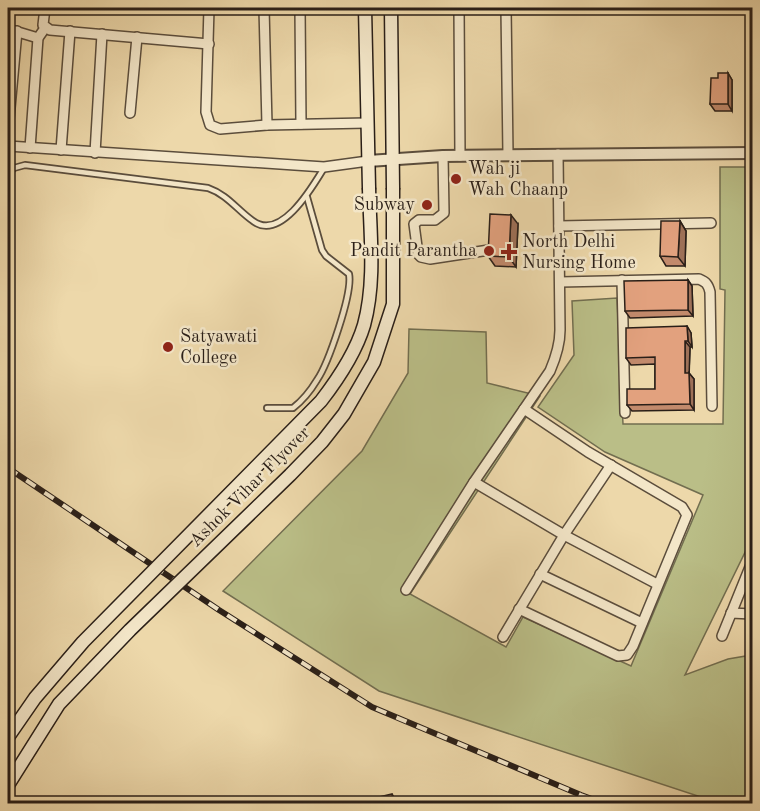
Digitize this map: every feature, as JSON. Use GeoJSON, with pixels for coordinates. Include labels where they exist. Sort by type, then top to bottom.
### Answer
{"type":"FeatureCollection","features":[{"type":"Feature","properties":{"kind":"main road","name":"Ashok Vihar Flyover"},"geometry":{"type":"LineString","coordinates":[[8,738],[35,698],[83,642],[321,401],[352,352],[363,328],[368,308],[371,276],[365,8]]}},
{"type":"Feature","properties":{"kind":"main road","name":"Ashok Vihar Flyover"},"geometry":{"type":"LineString","coordinates":[[8,785],[59,704],[130,630],[322,442],[344,414],[374,362],[393,304],[391,8]]}},
{"type":"Feature","properties":{"kind":"street"},"geometry":{"type":"LineString","coordinates":[[45,8],[43,21],[45,28]]}},
{"type":"Feature","properties":{"kind":"street"},"geometry":{"type":"LineString","coordinates":[[210,8],[206,112],[210,125],[220,129],[267,125],[367,123]]}},
{"type":"Feature","properties":{"kind":"street"},"geometry":{"type":"LineString","coordinates":[[264,8],[267,125]]}},
{"type":"Feature","properties":{"kind":"street"},"geometry":{"type":"LineString","coordinates":[[300,8],[300,124]]}},
{"type":"Feature","properties":{"kind":"street"},"geometry":{"type":"LineString","coordinates":[[459,8],[460,156]]}},
{"type":"Feature","properties":{"kind":"street"},"geometry":{"type":"LineString","coordinates":[[506,8],[508,155]]}},
{"type":"Feature","properties":{"kind":"street"},"geometry":{"type":"LineString","coordinates":[[45,28],[209,44]]}},
{"type":"Feature","properties":{"kind":"street"},"geometry":{"type":"LineString","coordinates":[[30,148],[38,38],[45,28]]}},
{"type":"Feature","properties":{"kind":"street"},"geometry":{"type":"LineString","coordinates":[[8,130],[12,30],[38,38]]}},
{"type":"Feature","properties":{"kind":"street"},"geometry":{"type":"LineString","coordinates":[[62,150],[70,31]]}},
{"type":"Feature","properties":{"kind":"street"},"geometry":{"type":"LineString","coordinates":[[95,153],[102,34]]}},
{"type":"Feature","properties":{"kind":"street"},"geometry":{"type":"LineString","coordinates":[[130,113],[137,37]]}},
{"type":"Feature","properties":{"kind":"street"},"geometry":{"type":"LineString","coordinates":[[8,146],[324,167],[368,161],[443,156],[753,153]]}},
{"type":"Feature","properties":{"kind":"street"},"geometry":{"type":"LineString","coordinates":[[406,590],[474,482],[550,371],[560,345],[558,154]]}},
{"type":"Feature","properties":{"kind":"street"},"geometry":{"type":"LineString","coordinates":[[443,156],[444,213],[435,220],[419,220],[414,224],[418,254],[430,259],[489,250]]}},
{"type":"Feature","properties":{"kind":"street"},"geometry":{"type":"LineString","coordinates":[[559,226],[711,223]]}},
{"type":"Feature","properties":{"kind":"street"},"geometry":{"type":"LineString","coordinates":[[560,282],[699,279],[709,285],[712,406]]}},
{"type":"Feature","properties":{"kind":"street"},"geometry":{"type":"LineString","coordinates":[[622,280],[625,413]]}},
{"type":"Feature","properties":{"kind":"street"},"geometry":{"type":"LineString","coordinates":[[519,609],[618,656],[623,656],[630,651],[686,521],[686,511],[682,507],[524,409]]}},
{"type":"Feature","properties":{"kind":"street"},"geometry":{"type":"LineString","coordinates":[[503,637],[564,535],[611,465]]}},
{"type":"Feature","properties":{"kind":"street"},"geometry":{"type":"LineString","coordinates":[[474,482],[564,535],[657,584]]}},
{"type":"Feature","properties":{"kind":"street"},"geometry":{"type":"LineString","coordinates":[[722,636],[753,562]]}},
{"type":"Feature","properties":{"kind":"street"},"geometry":{"type":"LineString","coordinates":[[540,574],[642,623]]}},
{"type":"Feature","properties":{"kind":"street"},"geometry":{"type":"LineString","coordinates":[[731,613],[753,614]]}},
{"type":"Feature","properties":{"kind":"lane"},"geometry":{"type":"LineString","coordinates":[[8,174],[14,168],[26,165],[208,189],[225,196],[253,222],[270,225],[285,218],[307,197],[324,167]]}},
{"type":"Feature","properties":{"kind":"lane"},"geometry":{"type":"LineString","coordinates":[[267,408],[293,408],[318,380],[340,323],[348,291],[349,274],[326,256],[322,250],[307,197]]}},
{"type":"Feature","properties":{"kind":"green space"},"geometry":{"type":"Polygon","coordinates":[[[720,167],[752,167],[752,538],[685,675],[728,659],[752,655],[752,803],[719,803],[379,691],[223,591],[362,451],[408,373],[409,329],[486,332],[487,383],[540,396],[410,594],[506,647],[523,617],[631,666],[703,495],[605,452],[538,407],[574,355],[572,301],[617,298],[623,424],[723,424],[725,290],[720,289],[720,167]]]}},
{"type":"Feature","properties":{"kind":"building"},"geometry":{"type":"Polygon","coordinates":[[[750,44],[753,44],[753,79],[750,79],[750,44]]]}},
{"type":"Feature","properties":{"kind":"building"},"geometry":{"type":"Polygon","coordinates":[[[718,73],[728,73],[728,104],[710,104],[711,78],[718,78],[718,73]]]}},
{"type":"Feature","properties":{"kind":"building"},"geometry":{"type":"Polygon","coordinates":[[[490,214],[511,215],[509,257],[488,256],[490,214]]]}},
{"type":"Feature","properties":{"kind":"building"},"geometry":{"type":"Polygon","coordinates":[[[661,221],[680,221],[678,257],[660,256],[661,221]]]}},
{"type":"Feature","properties":{"kind":"building"},"geometry":{"type":"Polygon","coordinates":[[[688,280],[688,310],[625,311],[624,281],[688,280]]]}},
{"type":"Feature","properties":{"kind":"building"},"geometry":{"type":"Polygon","coordinates":[[[687,326],[685,373],[689,373],[690,404],[627,405],[627,389],[655,389],[655,357],[626,358],[626,328],[687,326]]]}},
{"type":"Feature","properties":{"kind":"building"},"geometry":{"type":"Polygon","coordinates":[[[392,794],[393,804],[355,804],[358,802],[392,794]]]}},
{"type":"Feature","properties":{"kind":"railway"},"geometry":{"type":"LineString","coordinates":[[8,468],[219,610],[372,707],[605,804]]}},
{"type":"Feature","properties":{"kind":"place","name":"Wah ji Wah Chaanp"},"geometry":{"type":"Point","coordinates":[456,179]}},
{"type":"Feature","properties":{"kind":"place","name":"Subway"},"geometry":{"type":"Point","coordinates":[427,205]}},
{"type":"Feature","properties":{"kind":"place","name":"Pandit Parantha"},"geometry":{"type":"Point","coordinates":[489,251]}},
{"type":"Feature","properties":{"kind":"place","name":"North Delhi Nursing Home"},"geometry":{"type":"Point","coordinates":[509,252]}},
{"type":"Feature","properties":{"kind":"place","name":"Satyawati College"},"geometry":{"type":"Point","coordinates":[168,347]}}]}
